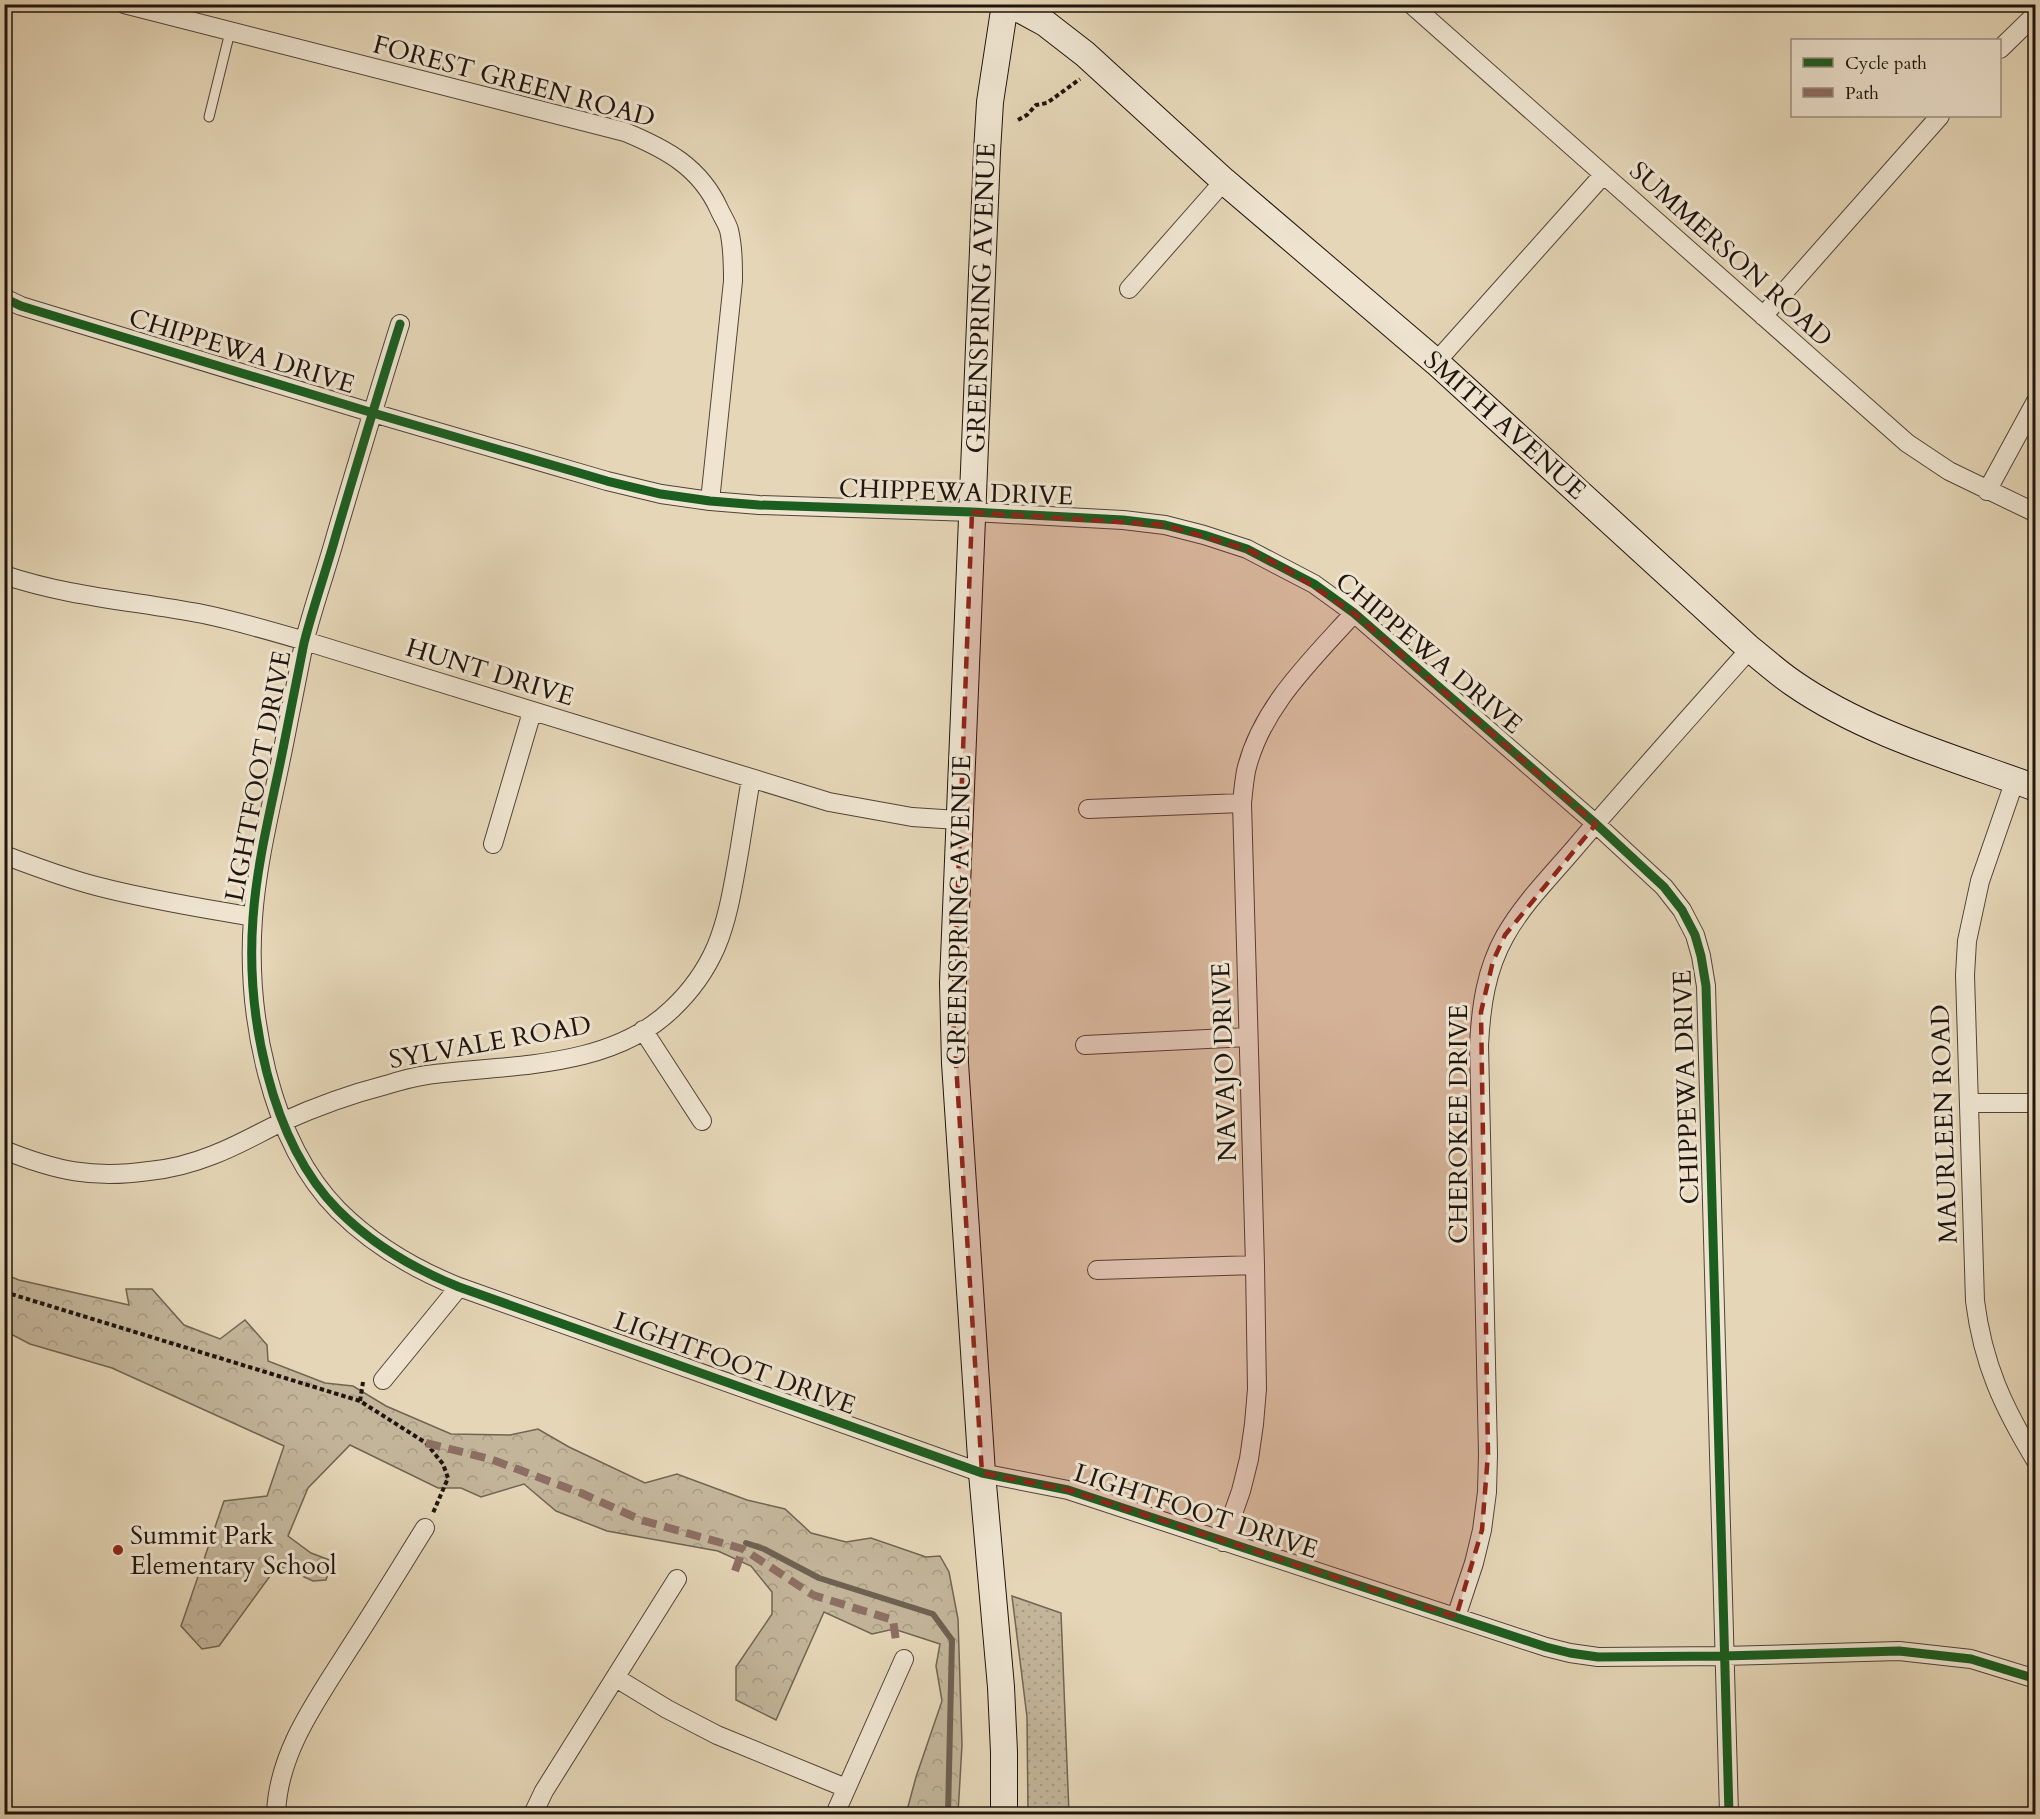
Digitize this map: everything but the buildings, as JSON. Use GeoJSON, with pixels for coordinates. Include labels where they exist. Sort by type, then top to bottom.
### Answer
{"type":"FeatureCollection","features":[{"type":"Feature","properties":{"kind":"main road","name":"SMITH AVENUE"},"geometry":{"type":"LineString","coordinates":[[1007,4],[1045,23],[1085,54],[1224,181],[1436,362],[1750,649],[1793,683],[1875,728],[2025,784]]}},
{"type":"Feature","properties":{"kind":"main road","name":"GREENSPRING AVENUE"},"geometry":{"type":"LineString","coordinates":[[1004,1815],[1001,1687],[982,1473],[953,1016],[953,940],[987,152],[990,102],[1007,4]]}},
{"type":"Feature","properties":{"kind":"street","name":"FOREST GREEN ROAD"},"geometry":{"type":"LineString","coordinates":[[124,4],[625,132],[656,145],[680,160],[704,182],[729,229],[733,256],[733,281],[710,501]]}},
{"type":"Feature","properties":{"kind":"street","name":"SUMMERSON ROAD"},"geometry":{"type":"LineString","coordinates":[[1411,4],[1907,443],[1949,471],[2036,513]]}},
{"type":"Feature","properties":{"kind":"street"},"geometry":{"type":"LineString","coordinates":[[2001,48],[2036,14]]}},
{"type":"Feature","properties":{"kind":"street"},"geometry":{"type":"LineString","coordinates":[[1763,316],[1939,117]]}},
{"type":"Feature","properties":{"kind":"street"},"geometry":{"type":"LineString","coordinates":[[1436,362],[1603,175]]}},
{"type":"Feature","properties":{"kind":"street"},"geometry":{"type":"LineString","coordinates":[[1129,289],[1224,181]]}},
{"type":"Feature","properties":{"kind":"street","name":"CHIPPEWA DRIVE"},"geometry":{"type":"LineString","coordinates":[[4,298],[21,306],[373,413],[607,481],[661,494],[759,506],[972,512],[1123,520],[1165,525],[1247,549],[1314,584],[1354,613],[1596,824],[1664,887],[1682,910],[1695,935],[1706,986],[1729,1815]]}},
{"type":"Feature","properties":{"kind":"street","name":"LIGHTFOOT DRIVE"},"geometry":{"type":"LineString","coordinates":[[400,324],[305,641],[261,862],[253,917],[252,969],[255,1013],[270,1085],[283,1122],[300,1158],[336,1208],[363,1233],[396,1257],[425,1273],[459,1287],[982,1473],[1068,1490],[1546,1647],[1598,1657],[1723,1656],[1858,1651],[1922,1652],[1971,1659],[2036,1678]]}},
{"type":"Feature","properties":{"kind":"street"},"geometry":{"type":"LineString","coordinates":[[1987,491],[2036,401]]}},
{"type":"Feature","properties":{"kind":"street","name":"HUNT DRIVE"},"geometry":{"type":"LineString","coordinates":[[4,575],[72,593],[213,616],[305,641],[829,802],[912,818],[958,820]]}},
{"type":"Feature","properties":{"kind":"street","name":"NAVAJO DRIVE"},"geometry":{"type":"LineString","coordinates":[[1223,1542],[1241,1491],[1254,1424],[1257,1389],[1242,803],[1246,772],[1253,748],[1284,692],[1354,613]]}},
{"type":"Feature","properties":{"kind":"street","name":"CHEROKEE DRIVE"},"geometry":{"type":"LineString","coordinates":[[1456,1617],[1474,1563],[1487,1492],[1479,1045],[1485,986],[1493,961],[1521,912],[1750,649]]}},
{"type":"Feature","properties":{"kind":"street"},"geometry":{"type":"LineString","coordinates":[[493,844],[532,712]]}},
{"type":"Feature","properties":{"kind":"street","name":"SYLVALE ROAD"},"geometry":{"type":"LineString","coordinates":[[4,1150],[47,1167],[79,1173],[115,1175],[162,1169],[213,1155],[283,1122],[338,1100],[384,1086],[424,1076],[546,1062],[614,1046],[643,1030],[669,1011],[689,992],[716,948],[732,892],[751,779]]}},
{"type":"Feature","properties":{"kind":"street","name":"MAURLEEN ROAD"},"geometry":{"type":"LineString","coordinates":[[2025,784],[1980,881],[1967,941],[1965,975],[1975,1301],[1979,1332],[1995,1385],[2008,1414],[2035,1460]]}},
{"type":"Feature","properties":{"kind":"street"},"geometry":{"type":"LineString","coordinates":[[1088,809],[1242,803]]}},
{"type":"Feature","properties":{"kind":"street"},"geometry":{"type":"LineString","coordinates":[[4,855],[97,887],[253,917]]}},
{"type":"Feature","properties":{"kind":"street"},"geometry":{"type":"LineString","coordinates":[[643,1030],[702,1121]]}},
{"type":"Feature","properties":{"kind":"street"},"geometry":{"type":"LineString","coordinates":[[1085,1045],[1248,1037]]}},
{"type":"Feature","properties":{"kind":"street"},"geometry":{"type":"LineString","coordinates":[[1969,1103],[2036,1103]]}},
{"type":"Feature","properties":{"kind":"street"},"geometry":{"type":"LineString","coordinates":[[1097,1270],[1255,1265]]}},
{"type":"Feature","properties":{"kind":"street"},"geometry":{"type":"LineString","coordinates":[[383,1380],[459,1287]]}},
{"type":"Feature","properties":{"kind":"street"},"geometry":{"type":"LineString","coordinates":[[276,1815],[281,1779],[290,1749],[308,1715],[425,1528]]}},
{"type":"Feature","properties":{"kind":"street"},"geometry":{"type":"LineString","coordinates":[[533,1815],[544,1791],[677,1579]]}},
{"type":"Feature","properties":{"kind":"street"},"geometry":{"type":"LineString","coordinates":[[835,1815],[904,1659]]}},
{"type":"Feature","properties":{"kind":"street"},"geometry":{"type":"LineString","coordinates":[[616,1678],[667,1709],[717,1735],[846,1788]]}},
{"type":"Feature","properties":{"kind":"lane"},"geometry":{"type":"LineString","coordinates":[[209,117],[230,32]]}},
{"type":"Feature","properties":{"kind":"path"},"geometry":{"type":"LineString","coordinates":[[1018,120],[1027,115],[1036,105],[1047,103],[1080,79]]}},
{"type":"Feature","properties":{"kind":"path"},"geometry":{"type":"LineString","coordinates":[[4,1295],[11,1294],[360,1401],[426,1443],[443,1464],[448,1478],[439,1503],[425,1528]]}},
{"type":"Feature","properties":{"kind":"path"},"geometry":{"type":"LineString","coordinates":[[360,1401],[363,1382]]}},
{"type":"Feature","properties":{"kind":"highlighted area"},"geometry":{"type":"Polygon","coordinates":[[[972,512],[1165,525],[1247,549],[1285,568],[1354,613],[1596,824],[1505,935],[1493,961],[1481,1012],[1488,1454],[1482,1530],[1456,1617],[1068,1490],[982,1473],[953,1016],[972,512]]]}},
{"type":"Feature","properties":{"kind":"green space"},"geometry":{"type":"Polygon","coordinates":[[[4,1274],[19,1280],[129,1305],[126,1289],[152,1289],[184,1325],[220,1339],[245,1320],[267,1345],[268,1361],[325,1383],[353,1386],[386,1406],[451,1434],[510,1435],[538,1429],[569,1447],[645,1483],[677,1474],[747,1500],[785,1509],[811,1533],[846,1542],[871,1538],[926,1557],[940,1556],[949,1572],[958,1619],[962,1745],[958,1814],[906,1814],[942,1701],[936,1666],[940,1644],[894,1629],[872,1634],[824,1612],[776,1720],[736,1700],[736,1667],[772,1614],[772,1592],[751,1566],[718,1551],[607,1531],[556,1511],[524,1484],[481,1497],[461,1488],[438,1488],[350,1445],[308,1488],[288,1536],[311,1553],[332,1561],[326,1580],[313,1581],[278,1565],[219,1646],[202,1649],[181,1626],[224,1501],[267,1496],[284,1446],[112,1368],[30,1344],[5,1331],[4,1274]]]}},
{"type":"Feature","properties":{"kind":"green space"},"geometry":{"type":"Polygon","coordinates":[[[1012,1596],[1061,1613],[1069,1814],[1028,1814],[1027,1717],[1012,1596]]]}},
{"type":"Feature","properties":{"kind":"waterway"},"geometry":{"type":"LineString","coordinates":[[746,1543],[764,1549],[819,1578],[933,1614],[952,1640],[948,1814]]}},
{"type":"Feature","properties":{"kind":"marked path"},"geometry":{"type":"LineString","coordinates":[[426,1443],[490,1459],[581,1493],[641,1520],[743,1549],[813,1595],[893,1620],[896,1641]]}},
{"type":"Feature","properties":{"kind":"marked path"},"geometry":{"type":"LineString","coordinates":[[735,1571],[743,1549]]}},
{"type":"Feature","properties":{"kind":"cycle path"},"geometry":{"type":"LineString","coordinates":[[4,298],[21,306],[373,413],[607,481],[661,494],[759,505],[1123,520],[1165,525],[1247,549],[1314,584],[1354,613],[1596,824],[1664,887],[1682,910],[1695,935],[1706,986],[1729,1814]]}},
{"type":"Feature","properties":{"kind":"cycle path"},"geometry":{"type":"LineString","coordinates":[[400,324],[304,643],[261,854],[253,918],[252,955],[259,1033],[267,1073],[279,1112],[295,1148],[314,1181],[351,1223],[410,1264],[459,1287],[982,1473],[1068,1490],[1546,1647],[1598,1657],[1899,1651],[1971,1659],[2036,1679]]}},
{"type":"Feature","properties":{"kind":"place","name":"Summit Park Elementary School"},"geometry":{"type":"Point","coordinates":[118,1550]}}]}
